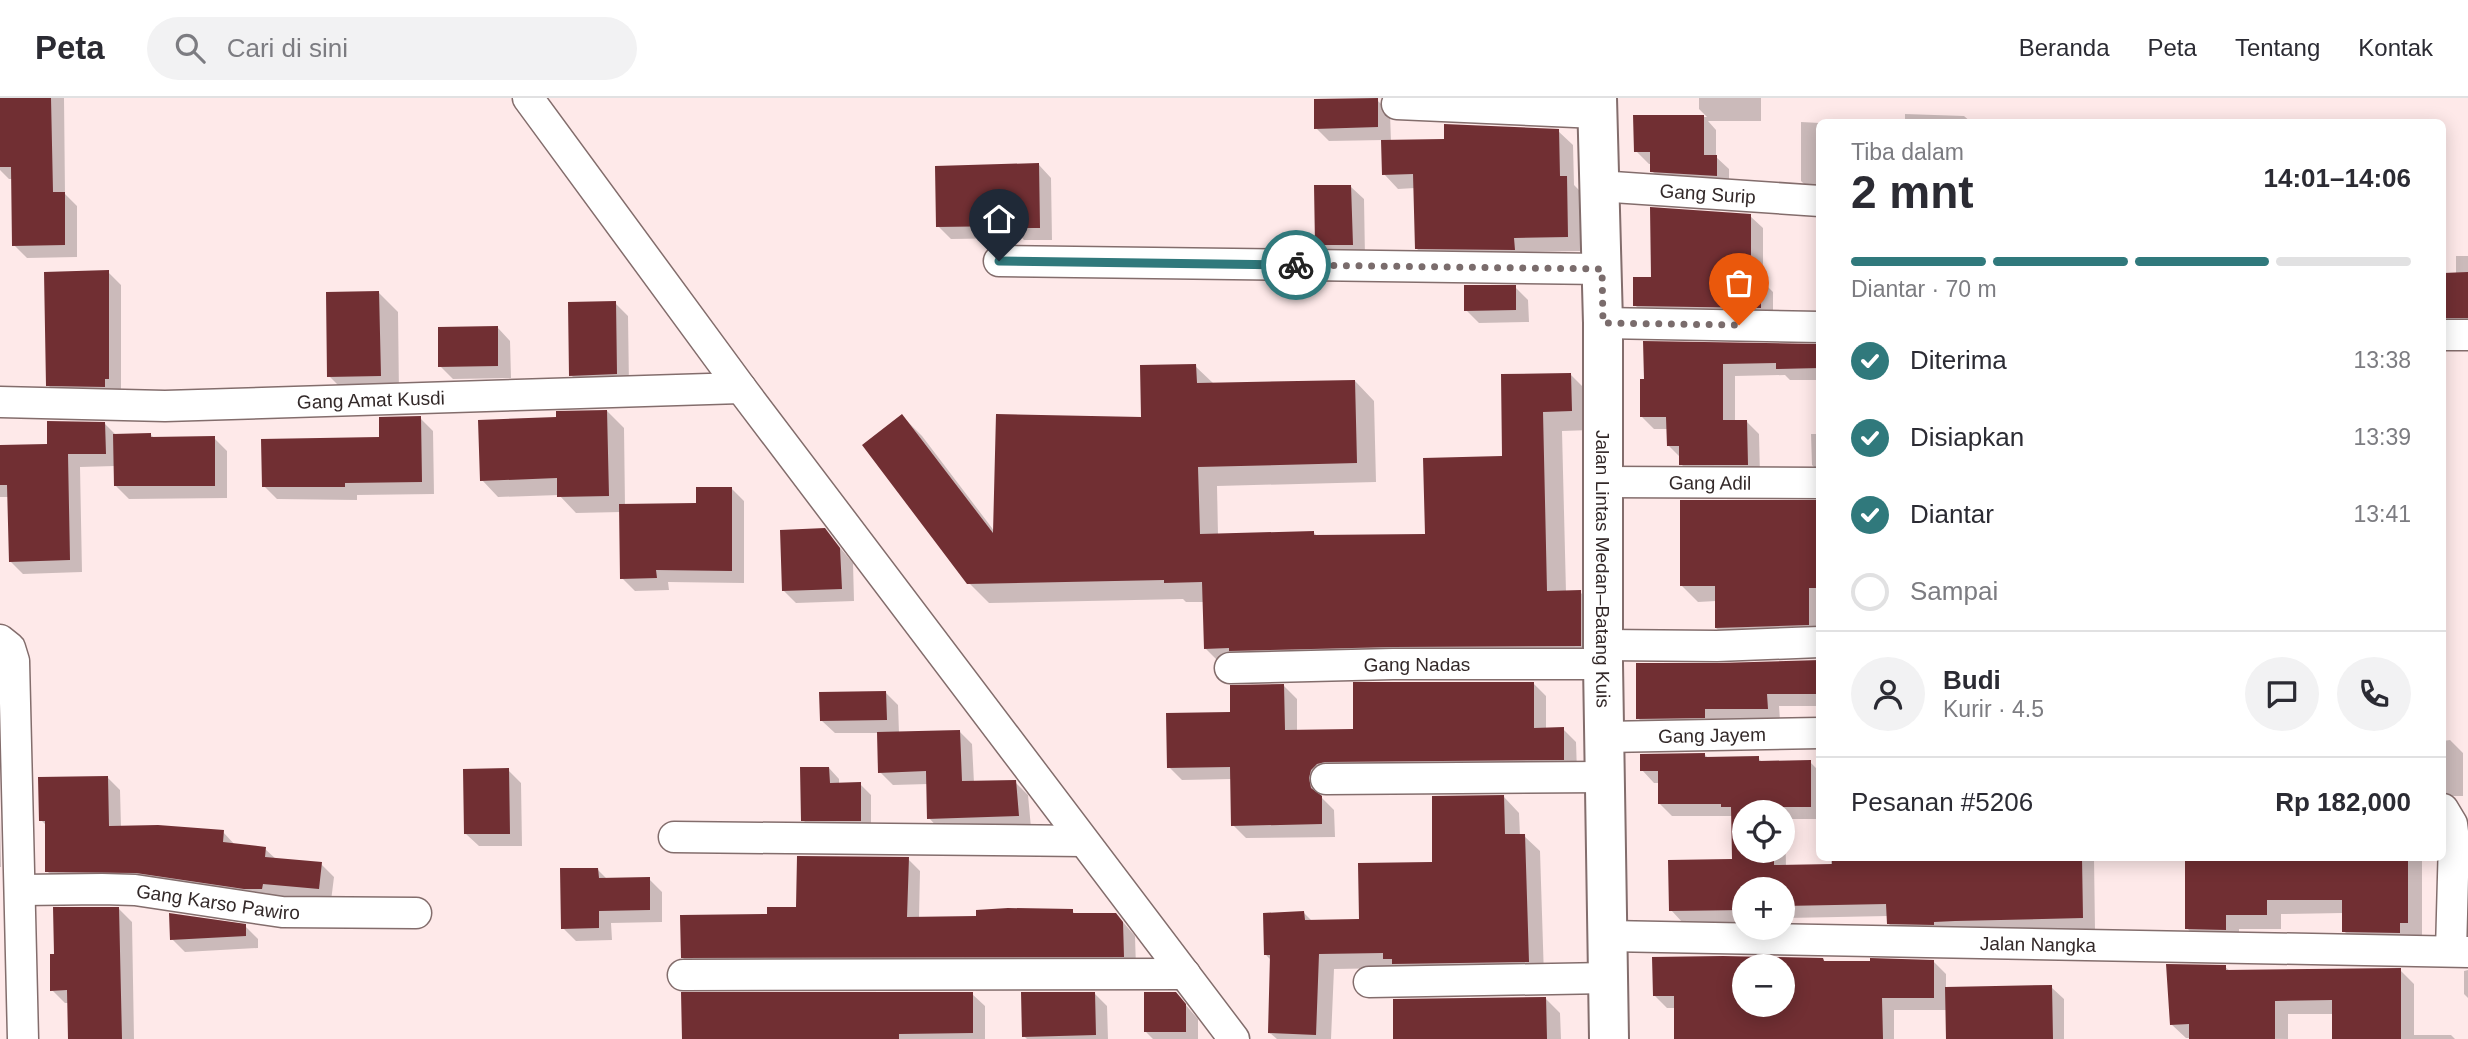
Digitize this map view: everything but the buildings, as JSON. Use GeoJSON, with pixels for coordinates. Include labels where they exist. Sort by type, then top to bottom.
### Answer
{"type":"FeatureCollection","features":[{"type":"Feature","properties":{"kind":"highway","name":"Jalan Lintas Medan–Batang Kuis"},"geometry":{"type":"LineString","coordinates":[[1597,106],[1603,323],[1602,482],[1609,1039]]}},
{"type":"Feature","properties":{"kind":"street"},"geometry":{"type":"LineString","coordinates":[[528,98],[741,388],[1234,1039]]}},
{"type":"Feature","properties":{"kind":"street"},"geometry":{"type":"LineString","coordinates":[[1397,104],[1597,106]]}},
{"type":"Feature","properties":{"kind":"street","name":"Gang Surip"},"geometry":{"type":"LineString","coordinates":[[1598,186],[1816,201]]}},
{"type":"Feature","properties":{"kind":"street"},"geometry":{"type":"LineString","coordinates":[[999,261],[1602,269]]}},
{"type":"Feature","properties":{"kind":"street"},"geometry":{"type":"LineString","coordinates":[[1603,323],[1816,327]]}},
{"type":"Feature","properties":{"kind":"street"},"geometry":{"type":"LineString","coordinates":[[2446,335],[2468,335]]}},
{"type":"Feature","properties":{"kind":"street","name":"Gang Amat Kusdi"},"geometry":{"type":"LineString","coordinates":[[0,402],[165,407],[741,388]]}},
{"type":"Feature","properties":{"kind":"street","name":"Gang Adil"},"geometry":{"type":"LineString","coordinates":[[1602,482],[1816,483]]}},
{"type":"Feature","properties":{"kind":"street"},"geometry":{"type":"LineString","coordinates":[[0,640],[10,648],[14,661],[14,872],[23,1039]]}},
{"type":"Feature","properties":{"kind":"street","name":"Gang Nadas"},"geometry":{"type":"LineString","coordinates":[[1230,668],[1604,655],[1717,646],[1816,642]]}},
{"type":"Feature","properties":{"kind":"street","name":"Gang Jayem"},"geometry":{"type":"LineString","coordinates":[[1605,737],[1816,733]]}},
{"type":"Feature","properties":{"kind":"street"},"geometry":{"type":"LineString","coordinates":[[1326,779],[1605,777]]}},
{"type":"Feature","properties":{"kind":"street"},"geometry":{"type":"LineString","coordinates":[[2446,814],[2452,824],[2454,840],[2460,951]]}},
{"type":"Feature","properties":{"kind":"street"},"geometry":{"type":"LineString","coordinates":[[674,837],[1083,841]]}},
{"type":"Feature","properties":{"kind":"street","name":"Gang Karso Pawiro"},"geometry":{"type":"LineString","coordinates":[[14,872],[102,888],[135,890],[282,912],[416,913]]}},
{"type":"Feature","properties":{"kind":"street","name":"Jalan Nangka"},"geometry":{"type":"LineString","coordinates":[[1608,936],[2460,951]]}},
{"type":"Feature","properties":{"kind":"street"},"geometry":{"type":"LineString","coordinates":[[682,975],[1185,974]]}},
{"type":"Feature","properties":{"kind":"street"},"geometry":{"type":"LineString","coordinates":[[1369,982],[1608,978]]}},
{"type":"Feature","properties":{"kind":"way so far"},"geometry":{"type":"LineString","coordinates":[[1296,265],[1602,269],[1603,323],[1739,325]]}},
{"type":"Feature","properties":{"kind":"route"},"geometry":{"type":"LineString","coordinates":[[999,261],[1296,265]]}}]}
